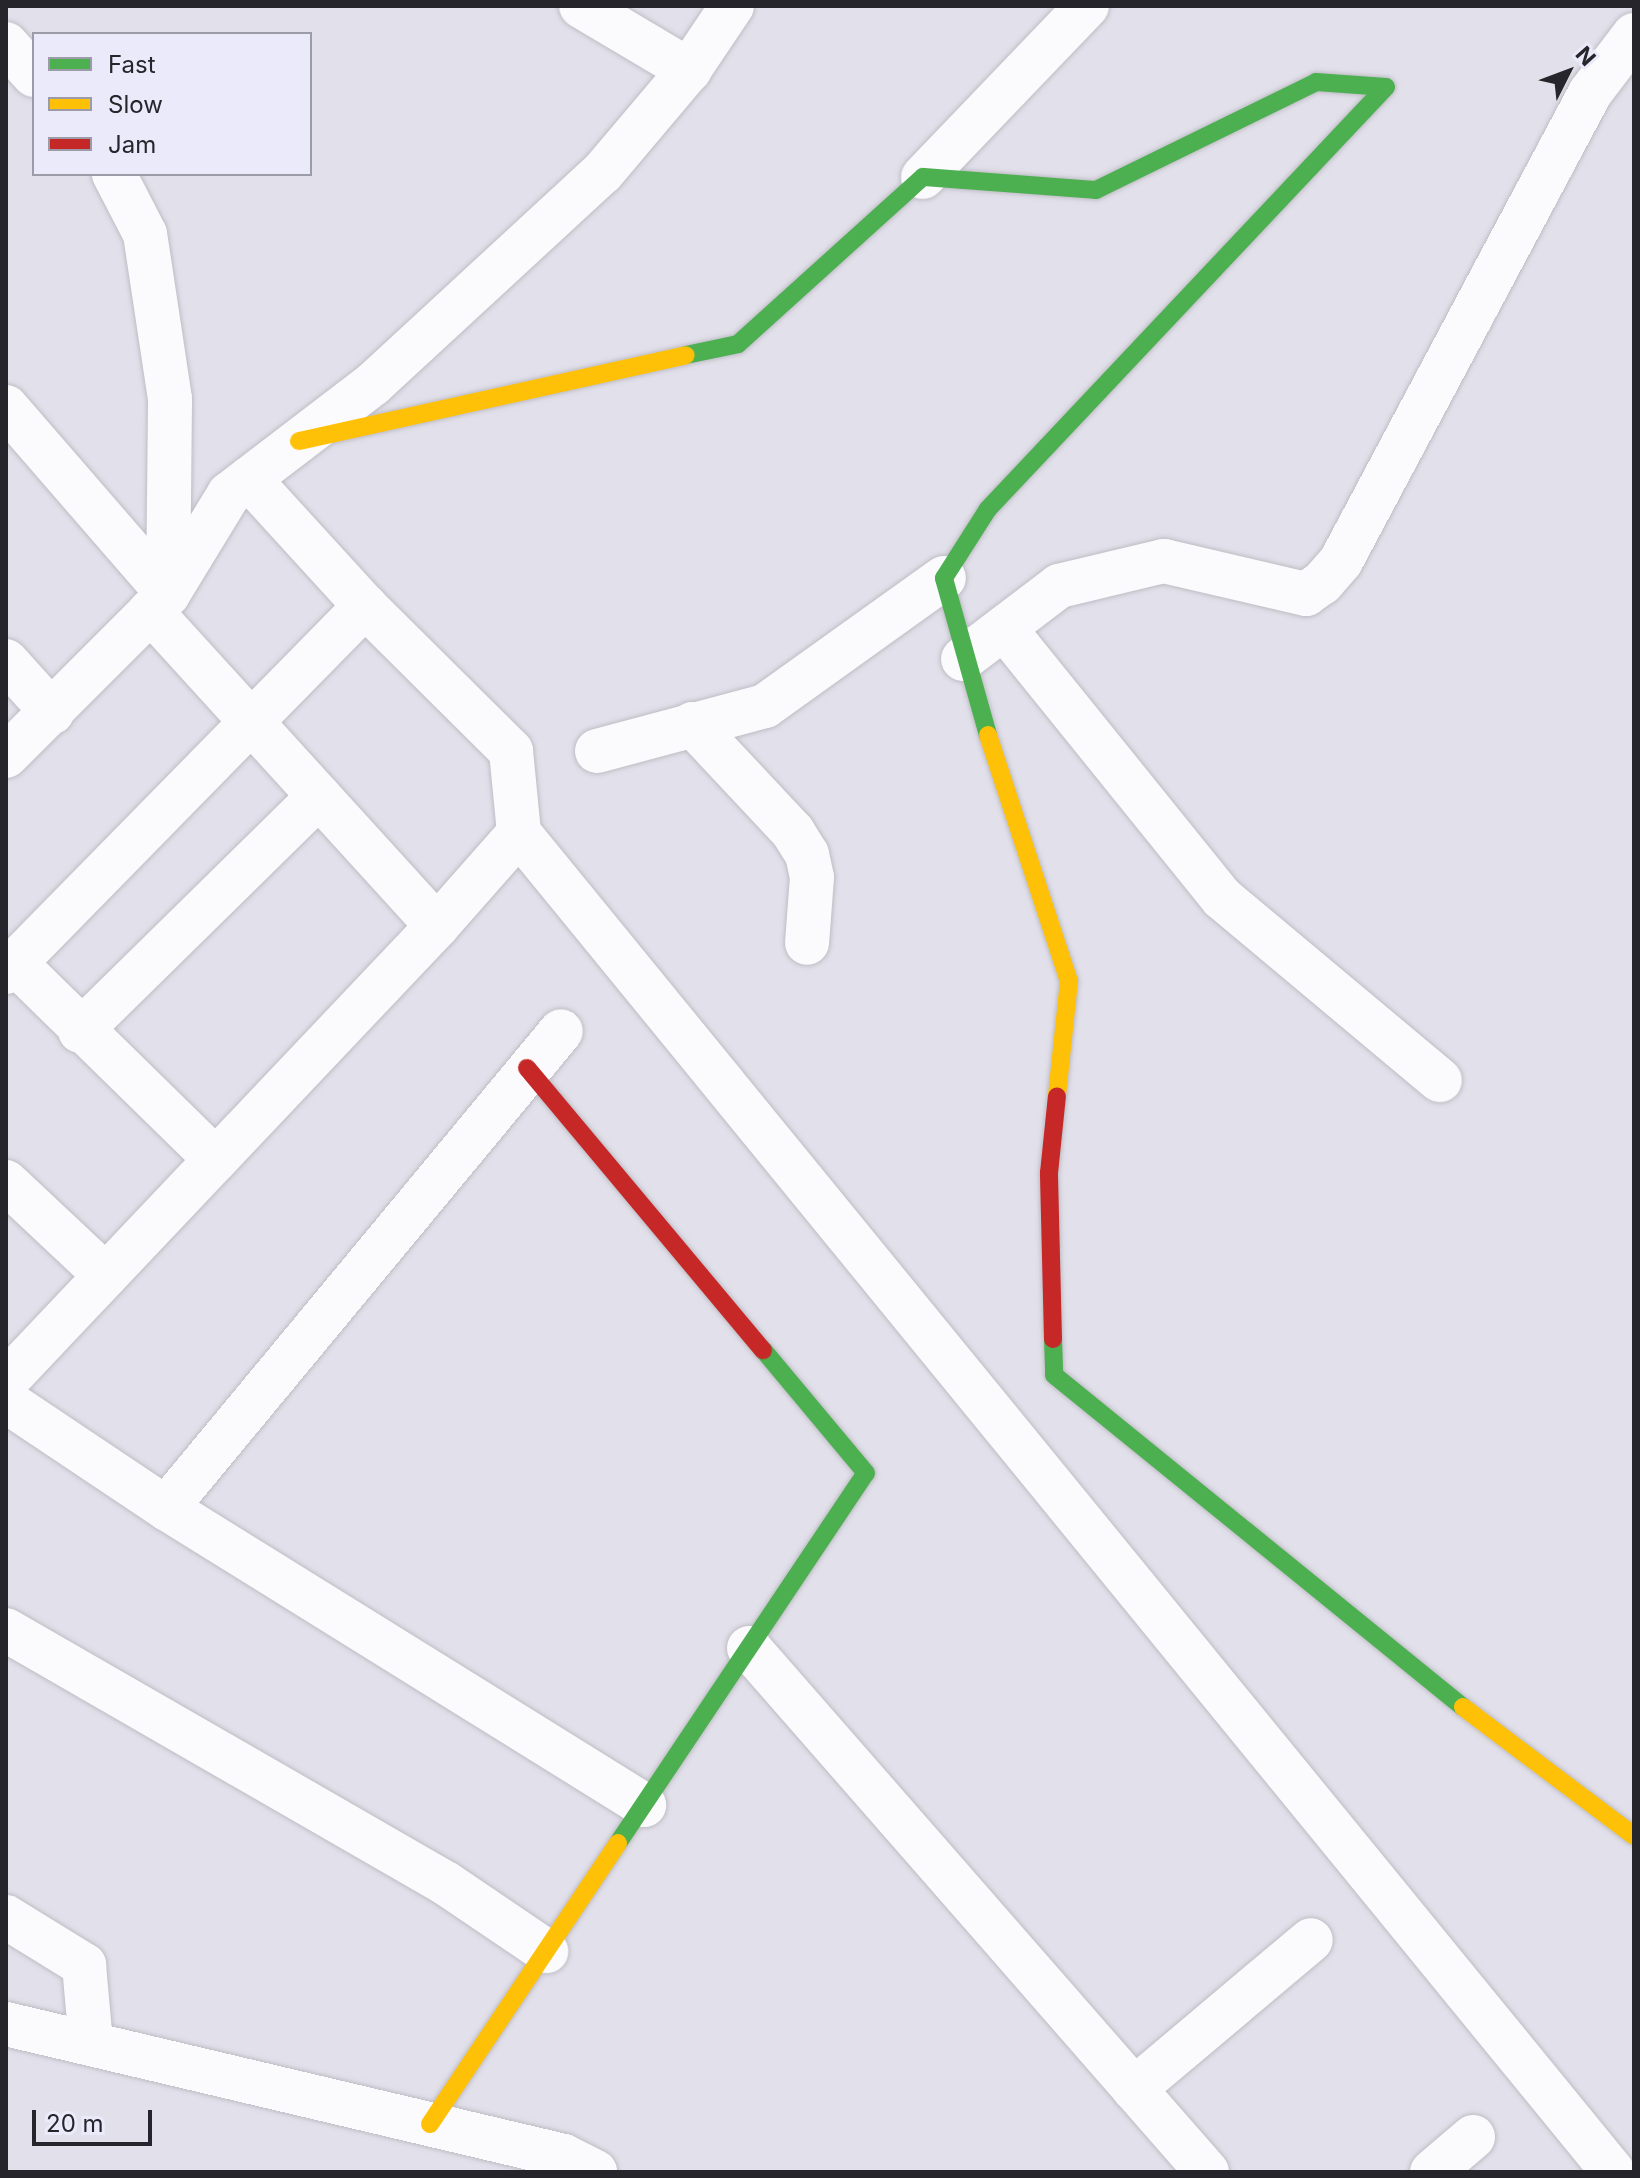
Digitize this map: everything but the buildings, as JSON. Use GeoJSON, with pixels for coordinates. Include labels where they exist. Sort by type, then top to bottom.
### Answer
{"type":"FeatureCollection","features":[{"type":"Feature","properties":{"kind":"street"},"geometry":{"type":"LineString","coordinates":[[581,6],[689,70]]}},
{"type":"Feature","properties":{"kind":"street"},"geometry":{"type":"LineString","coordinates":[[6,756],[159,603],[229,494],[373,384],[602,173],[689,70],[732,6]]}},
{"type":"Feature","properties":{"kind":"street"},"geometry":{"type":"LineString","coordinates":[[299,441],[738,344],[923,177],[1082,7]]}},
{"type":"Feature","properties":{"kind":"street"},"geometry":{"type":"LineString","coordinates":[[963,659],[1059,586],[1164,561],[1306,594],[1322,583],[1341,561],[1590,93],[1634,35]]}},
{"type":"Feature","properties":{"kind":"street"},"geometry":{"type":"LineString","coordinates":[[6,44],[32,73]]}},
{"type":"Feature","properties":{"kind":"street"},"geometry":{"type":"LineString","coordinates":[[597,751],[765,706],[944,578],[988,509],[1386,87],[1316,82],[1096,190],[923,177]]}},
{"type":"Feature","properties":{"kind":"street"},"geometry":{"type":"LineString","coordinates":[[115,176],[145,234],[170,399],[159,603]]}},
{"type":"Feature","properties":{"kind":"street"},"geometry":{"type":"LineString","coordinates":[[6,407],[251,722],[437,926]]}},
{"type":"Feature","properties":{"kind":"street"},"geometry":{"type":"LineString","coordinates":[[249,479],[365,606],[511,751],[519,833],[1613,2172]]}},
{"type":"Feature","properties":{"kind":"street"},"geometry":{"type":"LineString","coordinates":[[944,578],[963,659],[1069,981],[1049,1173],[1054,1375],[1414,1670],[1634,1836]]}},
{"type":"Feature","properties":{"kind":"street"},"geometry":{"type":"LineString","coordinates":[[216,1160],[10,968],[365,606]]}},
{"type":"Feature","properties":{"kind":"street"},"geometry":{"type":"LineString","coordinates":[[1004,628],[1222,898],[1440,1080]]}},
{"type":"Feature","properties":{"kind":"street"},"geometry":{"type":"LineString","coordinates":[[6,661],[52,712]]}},
{"type":"Feature","properties":{"kind":"street"},"geometry":{"type":"LineString","coordinates":[[692,724],[793,832],[807,854],[812,877],[807,943]]}},
{"type":"Feature","properties":{"kind":"street"},"geometry":{"type":"LineString","coordinates":[[80,1031],[319,796]]}},
{"type":"Feature","properties":{"kind":"street"},"geometry":{"type":"LineString","coordinates":[[6,1381],[437,926],[519,833]]}},
{"type":"Feature","properties":{"kind":"street"},"geometry":{"type":"LineString","coordinates":[[166,1508],[527,1068],[561,1031]]}},
{"type":"Feature","properties":{"kind":"street"},"geometry":{"type":"LineString","coordinates":[[430,2124],[866,1473],[527,1068]]}},
{"type":"Feature","properties":{"kind":"street"},"geometry":{"type":"LineString","coordinates":[[6,1182],[106,1276]]}},
{"type":"Feature","properties":{"kind":"street"},"geometry":{"type":"LineString","coordinates":[[6,1401],[166,1508],[644,1805]]}},
{"type":"Feature","properties":{"kind":"street"},"geometry":{"type":"LineString","coordinates":[[6,1630],[447,1884],[546,1951]]}},
{"type":"Feature","properties":{"kind":"street"},"geometry":{"type":"LineString","coordinates":[[749,1648],[1207,2172]]}},
{"type":"Feature","properties":{"kind":"street"},"geometry":{"type":"LineString","coordinates":[[6,1917],[84,1965],[91,2044]]}},
{"type":"Feature","properties":{"kind":"street"},"geometry":{"type":"LineString","coordinates":[[1134,2089],[1311,1940]]}},
{"type":"Feature","properties":{"kind":"street"},"geometry":{"type":"LineString","coordinates":[[6,2024],[564,2156],[595,2172]]}},
{"type":"Feature","properties":{"kind":"street"},"geometry":{"type":"LineString","coordinates":[[1432,2172],[1473,2137]]}},
{"type":"Feature","properties":{"kind":"traffic: fast"},"geometry":{"type":"LineString","coordinates":[[686,355],[738,344],[923,177],[1096,190],[1316,82],[1386,87]]}},
{"type":"Feature","properties":{"kind":"traffic: fast"},"geometry":{"type":"LineString","coordinates":[[988,735],[944,578],[988,509],[1386,87]]}},
{"type":"Feature","properties":{"kind":"traffic: fast"},"geometry":{"type":"LineString","coordinates":[[1053,1339],[1054,1375],[1463,1707]]}},
{"type":"Feature","properties":{"kind":"traffic: fast"},"geometry":{"type":"LineString","coordinates":[[618,1843],[866,1473],[763,1350]]}},
{"type":"Feature","properties":{"kind":"traffic: slow"},"geometry":{"type":"LineString","coordinates":[[299,441],[686,355]]}},
{"type":"Feature","properties":{"kind":"traffic: slow"},"geometry":{"type":"LineString","coordinates":[[988,735],[1069,981],[1057,1096]]}},
{"type":"Feature","properties":{"kind":"traffic: slow"},"geometry":{"type":"LineString","coordinates":[[1463,1707],[1634,1836]]}},
{"type":"Feature","properties":{"kind":"traffic: slow"},"geometry":{"type":"LineString","coordinates":[[430,2124],[618,1843]]}},
{"type":"Feature","properties":{"kind":"traffic: jam"},"geometry":{"type":"LineString","coordinates":[[527,1068],[763,1350]]}},
{"type":"Feature","properties":{"kind":"traffic: jam"},"geometry":{"type":"LineString","coordinates":[[1053,1339],[1049,1173],[1057,1096]]}}]}
